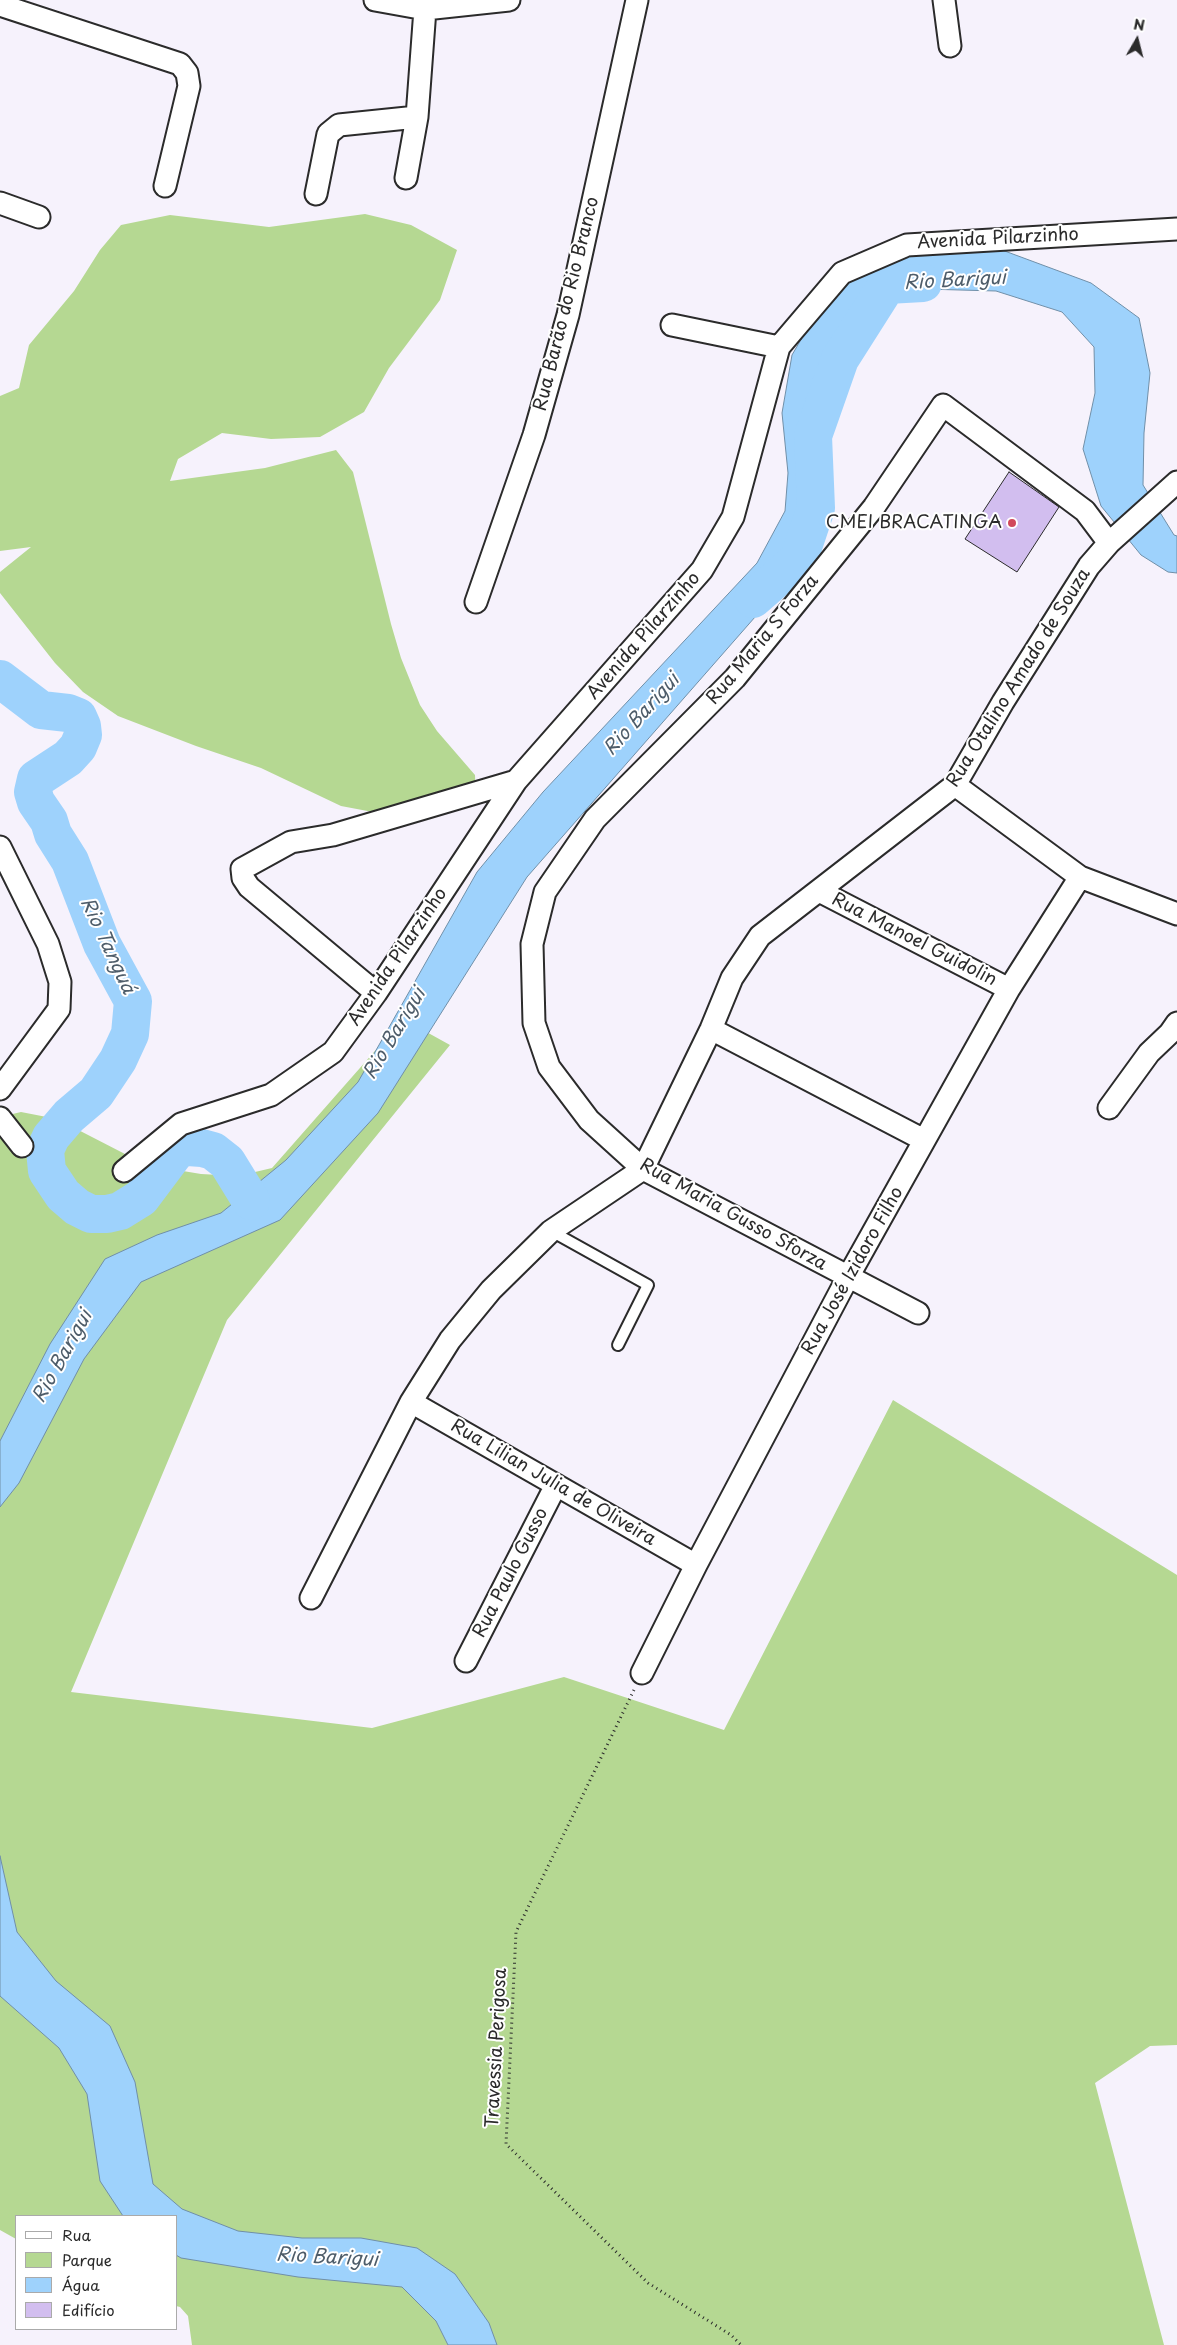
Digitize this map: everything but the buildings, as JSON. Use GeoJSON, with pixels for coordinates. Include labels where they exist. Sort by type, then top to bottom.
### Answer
{"type":"FeatureCollection","features":[{"type":"Feature","properties":{"kind":"street"},"geometry":{"type":"LineString","coordinates":[[375,0],[425,9],[467,2],[509,0]]}},
{"type":"Feature","properties":{"kind":"street","name":"Rua Barão do Rio Branco"},"geometry":{"type":"LineString","coordinates":[[476,602],[534,436],[568,315],[637,0]]}},
{"type":"Feature","properties":{"kind":"street"},"geometry":{"type":"LineString","coordinates":[[944,0],[950,46]]}},
{"type":"Feature","properties":{"kind":"street"},"geometry":{"type":"LineString","coordinates":[[0,5],[180,64],[187,73],[189,86],[166,186]]}},
{"type":"Feature","properties":{"kind":"street"},"geometry":{"type":"LineString","coordinates":[[406,178],[417,117],[425,9]]}},
{"type":"Feature","properties":{"kind":"street"},"geometry":{"type":"LineString","coordinates":[[316,194],[328,134],[339,125],[417,117]]}},
{"type":"Feature","properties":{"kind":"street"},"geometry":{"type":"LineString","coordinates":[[0,203],[39,217]]}},
{"type":"Feature","properties":{"kind":"street","name":"Avenida Pilarzinho"},"geometry":{"type":"LineString","coordinates":[[124,1171],[181,1124],[271,1095],[334,1052],[376,993],[516,781],[702,570],[733,517],[779,347],[842,273],[907,245],[1177,229]]}},
{"type":"Feature","properties":{"kind":"street"},"geometry":{"type":"LineString","coordinates":[[672,325],[779,347]]}},
{"type":"Feature","properties":{"kind":"street","name":"Rua Maria S Forza"},"geometry":{"type":"LineString","coordinates":[[549,1067],[534,1023],[532,944],[545,892],[595,819],[735,678],[874,507],[943,405],[1085,511],[1113,540]]}},
{"type":"Feature","properties":{"kind":"street","name":"Rua Otalino Amado de Souza"},"geometry":{"type":"LineString","coordinates":[[643,1170],[711,1029],[732,978],[760,936],[955,786],[1013,686],[1089,566],[1113,540],[1170,489]]}},
{"type":"Feature","properties":{"kind":"street"},"geometry":{"type":"LineString","coordinates":[[376,993],[249,887],[242,869],[291,842],[333,835],[516,781]]}},
{"type":"Feature","properties":{"kind":"street"},"geometry":{"type":"LineString","coordinates":[[955,786],[1080,878],[1177,914]]}},
{"type":"Feature","properties":{"kind":"street"},"geometry":{"type":"LineString","coordinates":[[0,847],[48,944],[60,982],[59,1009],[0,1089]]}},
{"type":"Feature","properties":{"kind":"street","name":"Rua José Izidoro Filho"},"geometry":{"type":"LineString","coordinates":[[642,1673],[696,1565],[848,1277],[1009,989],[1080,878]]}},
{"type":"Feature","properties":{"kind":"street","name":"Rua Manoel Guidolin"},"geometry":{"type":"LineString","coordinates":[[819,891],[1009,989]]}},
{"type":"Feature","properties":{"kind":"street"},"geometry":{"type":"LineString","coordinates":[[1109,1108],[1150,1053],[1177,1023]]}},
{"type":"Feature","properties":{"kind":"street"},"geometry":{"type":"LineString","coordinates":[[711,1029],[924,1140]]}},
{"type":"Feature","properties":{"kind":"street","name":"Rua Maria Gusso Sforza"},"geometry":{"type":"LineString","coordinates":[[549,1067],[589,1120],[643,1170],[918,1313]]}},
{"type":"Feature","properties":{"kind":"street"},"geometry":{"type":"LineString","coordinates":[[0,1118],[22,1146]]}},
{"type":"Feature","properties":{"kind":"street"},"geometry":{"type":"LineString","coordinates":[[311,1598],[411,1402],[456,1333],[491,1290],[552,1231],[643,1170]]}},
{"type":"Feature","properties":{"kind":"street","name":"Rua Lilian Julia de Oliveira"},"geometry":{"type":"LineString","coordinates":[[411,1402],[696,1565]]}},
{"type":"Feature","properties":{"kind":"street","name":"Rua Paulo Gusso"},"geometry":{"type":"LineString","coordinates":[[466,1661],[556,1485]]}},
{"type":"Feature","properties":{"kind":"lane"},"geometry":{"type":"LineString","coordinates":[[552,1231],[648,1285],[618,1345]]}},
{"type":"Feature","properties":{"kind":"path","name":"Travessia Perigosa"},"geometry":{"type":"LineString","coordinates":[[642,1673],[516,1932],[506,2144],[648,2283],[732,2335],[741,2345]]}},
{"type":"Feature","properties":{"kind":"green space"},"geometry":{"type":"Polygon","coordinates":[[[365,214],[411,225],[457,250],[440,300],[389,368],[364,412],[320,437],[271,439],[222,433],[178,459],[170,481],[265,468],[336,450],[353,472],[401,658],[420,705],[437,731],[475,775],[476,803],[394,816],[341,806],[261,768],[196,746],[118,716],[83,692],[55,663],[0,593],[0,572],[31,547],[0,551],[0,396],[19,388],[29,345],[74,291],[100,250],[121,225],[170,215],[269,227],[365,214]]]}},
{"type":"Feature","properties":{"kind":"green space"},"geometry":{"type":"Polygon","coordinates":[[[403,1019],[450,1045],[227,1320],[71,1692],[372,1728],[564,1677],[724,1730],[893,1400],[1177,1575],[1177,2045],[1150,2046],[1095,2083],[1164,2345],[192,2345],[188,2316],[178,2306],[178,2215],[15,2215],[15,2238],[0,2230],[0,1117],[21,1112],[57,1119],[125,1154],[165,1168],[201,1174],[238,1176],[272,1168],[403,1019]]]}},
{"type":"Feature","properties":{"kind":"water"},"geometry":{"type":"Polygon","coordinates":[[[1002,250],[1091,283],[1139,318],[1150,373],[1144,433],[1143,485],[1174,535],[1177,536],[1177,573],[1168,572],[1141,555],[1101,506],[1083,449],[1095,393],[1094,347],[1062,312],[996,291],[924,289],[879,298],[839,349],[805,427],[811,524],[784,584],[527,877],[378,1113],[280,1220],[141,1282],[84,1359],[19,1483],[0,1507],[0,1441],[50,1344],[105,1259],[157,1235],[221,1213],[286,1160],[358,1082],[477,872],[543,792],[757,563],[785,511],[788,473],[782,413],[792,355],[821,305],[855,274],[904,255],[1002,250]]]}},
{"type":"Feature","properties":{"kind":"water"},"geometry":{"type":"Polygon","coordinates":[[[0,1856],[17,1932],[56,1981],[110,2026],[135,2082],[153,2184],[182,2209],[238,2231],[302,2238],[361,2238],[417,2248],[455,2274],[489,2323],[497,2345],[448,2345],[436,2321],[402,2287],[298,2277],[178,2256],[178,2215],[122,2215],[100,2181],[87,2094],[59,2048],[0,1996],[0,1856]]]}},
{"type":"Feature","properties":{"kind":"waterway","name":"Rio Barigui"},"geometry":{"type":"LineString","coordinates":[[753,599],[799,559],[816,508],[813,436],[840,359],[887,285],[923,283]]}},
{"type":"Feature","properties":{"kind":"waterway","name":"Rio Tanguá"},"geometry":{"type":"LineString","coordinates":[[0,679],[41,710],[68,713],[78,717],[82,726],[83,735],[78,747],[68,758],[36,779],[33,792],[36,802],[49,821],[53,834],[70,861],[102,944],[133,1001],[130,1034],[118,1060],[96,1093],[69,1116],[51,1137],[45,1150],[47,1171],[63,1195],[77,1207],[91,1214],[107,1214],[120,1211],[141,1198],[177,1150],[188,1147],[202,1148],[213,1151],[227,1162],[251,1201]]}},
{"type":"Feature","properties":{"kind":"place","name":"CMEI BRACATINGA"},"geometry":{"type":"Point","coordinates":[1012,523]}}]}
